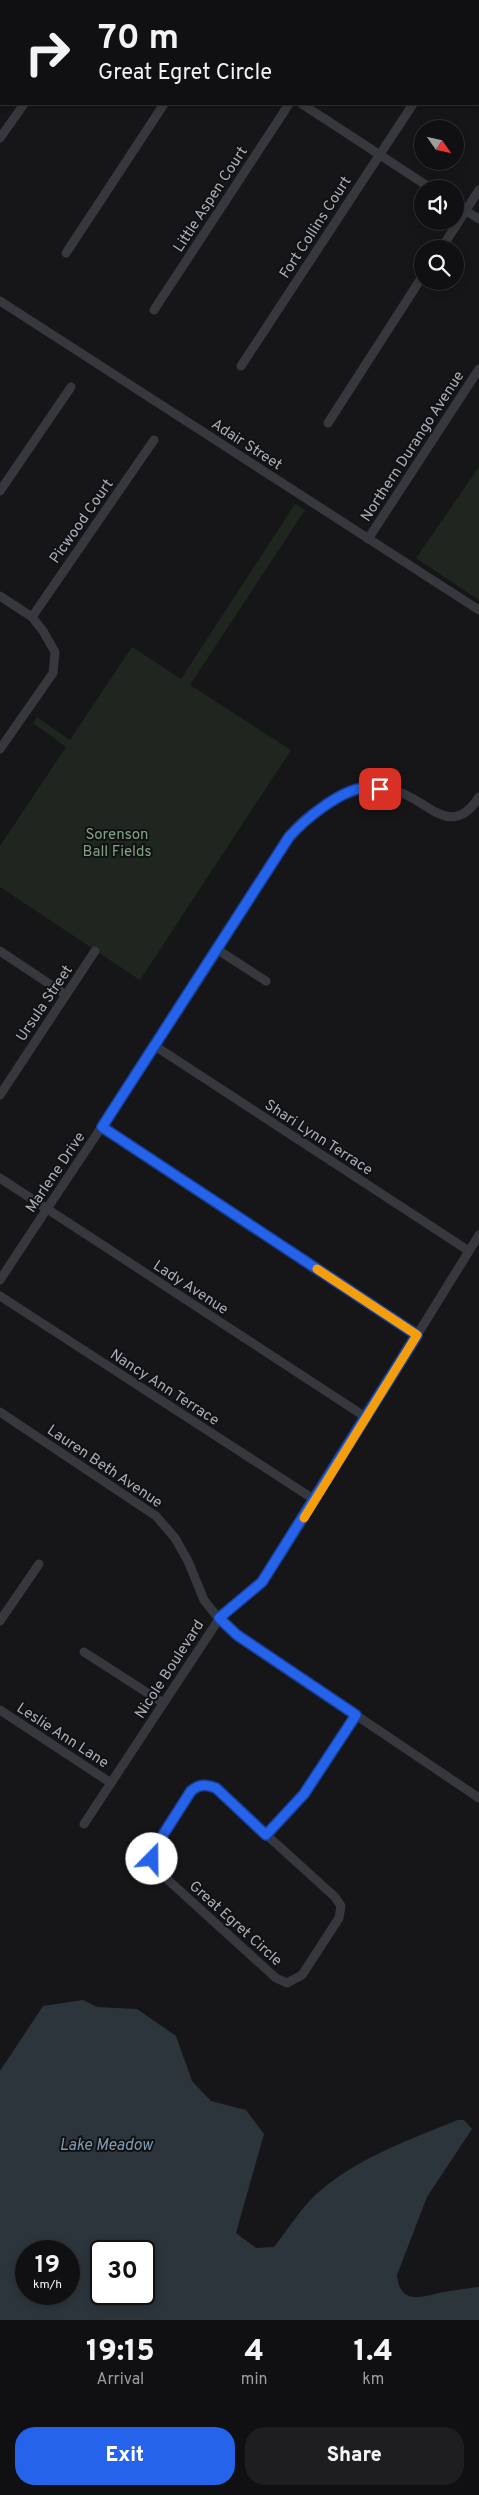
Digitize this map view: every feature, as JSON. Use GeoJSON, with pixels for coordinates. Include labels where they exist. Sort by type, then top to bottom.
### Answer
{"type":"FeatureCollection","features":[{"type":"Feature","properties":{"kind":"street"},"geometry":{"type":"LineString","coordinates":[[0,138],[23,105]]}},
{"type":"Feature","properties":{"kind":"street"},"geometry":{"type":"LineString","coordinates":[[66,253],[163,105]]}},
{"type":"Feature","properties":{"kind":"street","name":"Little Aspen Court"},"geometry":{"type":"LineString","coordinates":[[154,310],[288,105]]}},
{"type":"Feature","properties":{"kind":"street"},"geometry":{"type":"LineString","coordinates":[[304,105],[419,180]]}},
{"type":"Feature","properties":{"kind":"street","name":"Fort Collins Court"},"geometry":{"type":"LineString","coordinates":[[241,366],[412,105]]}},
{"type":"Feature","properties":{"kind":"street"},"geometry":{"type":"LineString","coordinates":[[447,240],[479,190]]}},
{"type":"Feature","properties":{"kind":"street"},"geometry":{"type":"LineString","coordinates":[[466,210],[479,219]]}},
{"type":"Feature","properties":{"kind":"street"},"geometry":{"type":"LineString","coordinates":[[328,423],[414,289]]}},
{"type":"Feature","properties":{"kind":"street","name":"Adair Street"},"geometry":{"type":"LineString","coordinates":[[0,302],[479,610]]}},
{"type":"Feature","properties":{"kind":"street","name":"Northern Durango Avenue"},"geometry":{"type":"LineString","coordinates":[[368,539],[479,369]]}},
{"type":"Feature","properties":{"kind":"street"},"geometry":{"type":"LineString","coordinates":[[0,491],[71,387]]}},
{"type":"Feature","properties":{"kind":"street","name":"Picwood Court"},"geometry":{"type":"LineString","coordinates":[[32,617],[154,440]]}},
{"type":"Feature","properties":{"kind":"street"},"geometry":{"type":"LineString","coordinates":[[0,596],[32,617],[43,631],[55,652],[53,673],[0,749]]}},
{"type":"Feature","properties":{"kind":"street","name":"Marlene Drive"},"geometry":{"type":"LineString","coordinates":[[0,1280],[218,950],[289,837],[306,818],[339,798],[363,788],[397,791],[439,815],[450,817],[464,814],[479,797]]}},
{"type":"Feature","properties":{"kind":"street"},"geometry":{"type":"LineString","coordinates":[[218,950],[266,981]]}},
{"type":"Feature","properties":{"kind":"street"},"geometry":{"type":"LineString","coordinates":[[0,951],[66,995]]}},
{"type":"Feature","properties":{"kind":"street","name":"Ursula Street"},"geometry":{"type":"LineString","coordinates":[[0,1095],[95,951]]}},
{"type":"Feature","properties":{"kind":"street","name":"Shari Lynn Terrace"},"geometry":{"type":"LineString","coordinates":[[155,1046],[469,1251]]}},
{"type":"Feature","properties":{"kind":"street"},"geometry":{"type":"LineString","coordinates":[[102,1127],[417,1335]]}},
{"type":"Feature","properties":{"kind":"street","name":"Lady Avenue"},"geometry":{"type":"LineString","coordinates":[[0,1178],[46,1210],[367,1418]]}},
{"type":"Feature","properties":{"kind":"street","name":"Nicole Boulevard"},"geometry":{"type":"LineString","coordinates":[[84,1824],[219,1618],[262,1582],[367,1418],[479,1235]]}},
{"type":"Feature","properties":{"kind":"street","name":"Nancy Ann Terrace"},"geometry":{"type":"LineString","coordinates":[[0,1296],[315,1500]]}},
{"type":"Feature","properties":{"kind":"street","name":"Lauren Beth Avenue"},"geometry":{"type":"LineString","coordinates":[[0,1412],[156,1516],[175,1538],[188,1561],[204,1600],[237,1635],[479,1798]]}},
{"type":"Feature","properties":{"kind":"street"},"geometry":{"type":"LineString","coordinates":[[0,1621],[39,1564]]}},
{"type":"Feature","properties":{"kind":"street"},"geometry":{"type":"LineString","coordinates":[[84,1652],[163,1703]]}},
{"type":"Feature","properties":{"kind":"street","name":"Leslie Ann Lane"},"geometry":{"type":"LineString","coordinates":[[0,1710],[111,1783]]}},
{"type":"Feature","properties":{"kind":"street"},"geometry":{"type":"LineString","coordinates":[[266,1835],[304,1794],[356,1715]]}},
{"type":"Feature","properties":{"kind":"street","name":"Great Egret Circle"},"geometry":{"type":"LineString","coordinates":[[206,1785],[216,1788],[266,1835],[336,1896],[340,1906],[339,1918],[302,1975],[287,1983],[276,1978],[217,1925],[158,1870],[152,1859],[152,1852],[191,1791],[197,1786],[206,1785]]}},
{"type":"Feature","properties":{"kind":"green space"},"geometry":{"type":"Polygon","coordinates":[[[479,467],[479,600],[416,558],[479,467]]]}},
{"type":"Feature","properties":{"kind":"green space","name":"Sorenson Ball Fields"},"geometry":{"type":"Polygon","coordinates":[[[295,504],[305,510],[190,685],[291,750],[140,980],[0,887],[0,846],[66,747],[33,723],[37,717],[70,740],[132,647],[181,679],[295,504]]]}},
{"type":"Feature","properties":{"kind":"water","name":"Lake Meadow"},"geometry":{"type":"Polygon","coordinates":[[[83,2000],[97,2007],[137,2009],[176,2036],[192,2081],[211,2101],[246,2110],[264,2134],[236,2233],[256,2248],[274,2247],[314,2196],[352,2168],[404,2142],[458,2120],[464,2120],[472,2129],[427,2197],[397,2275],[403,2292],[414,2297],[479,2287],[479,2320],[0,2320],[0,2071],[43,2006],[83,2000]]]}},
{"type":"Feature","properties":{"kind":"slow traffic"},"geometry":{"type":"LineString","coordinates":[[304,1518],[417,1335],[317,1269]]}},
{"type":"Feature","properties":{"kind":"route"},"geometry":{"type":"LineString","coordinates":[[152,1859],[152,1852],[191,1791],[197,1786],[206,1785],[216,1788],[266,1835],[304,1794],[356,1715],[237,1635],[219,1618],[262,1582],[367,1418],[417,1335],[102,1127],[218,950],[289,837],[306,818],[339,798],[363,788],[380,789]]}}]}
